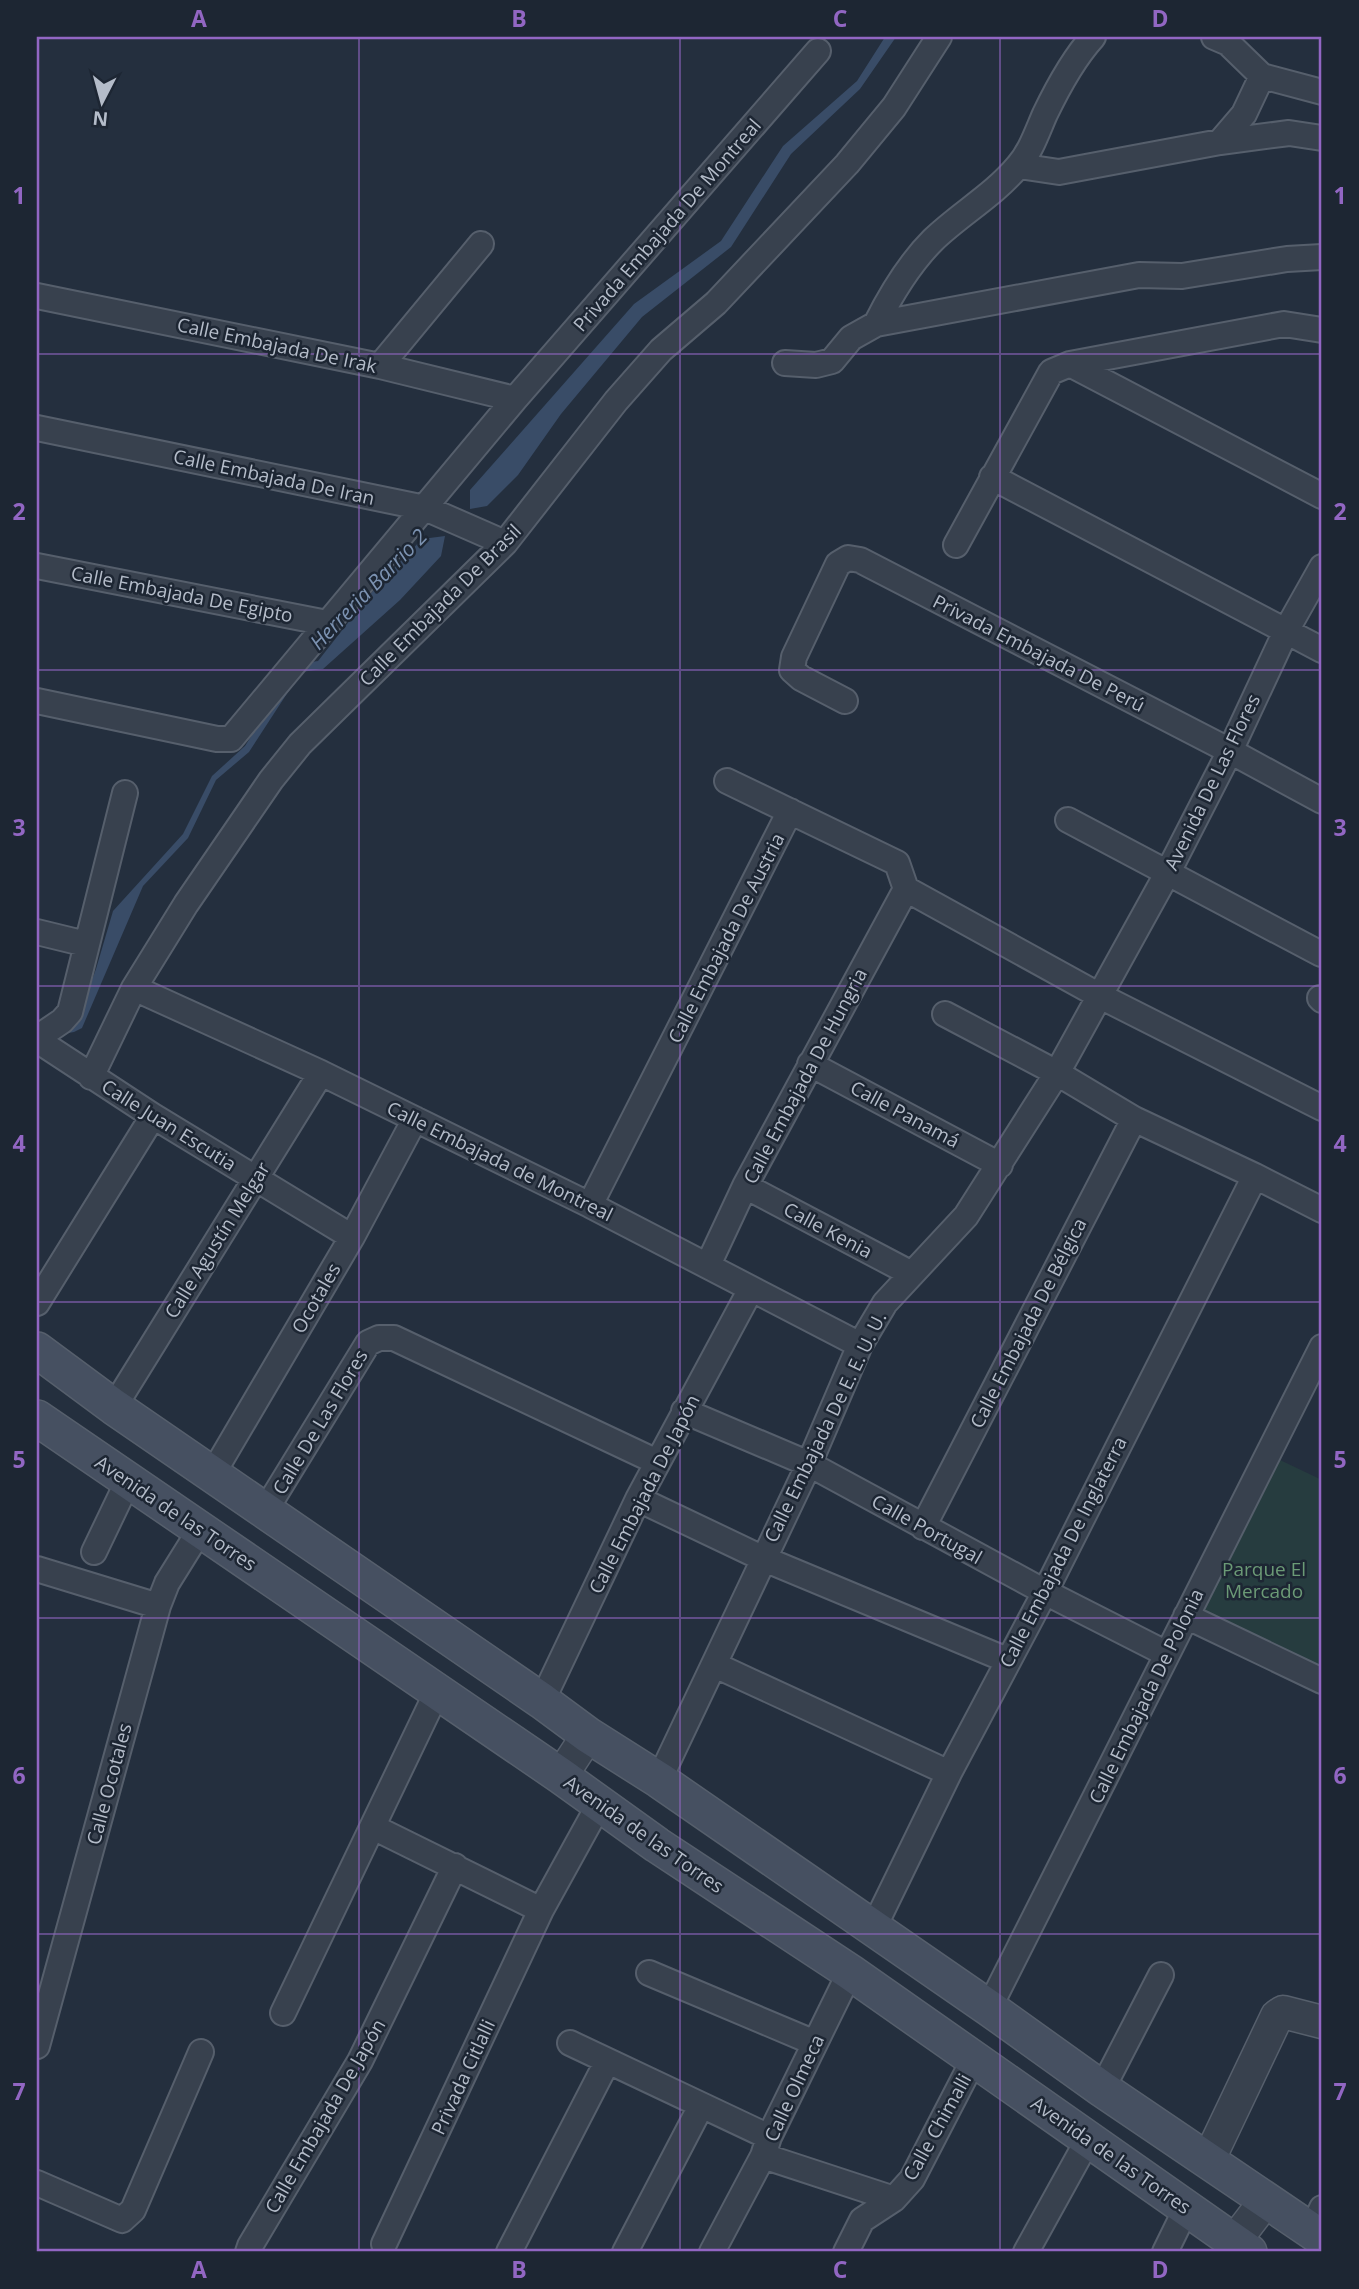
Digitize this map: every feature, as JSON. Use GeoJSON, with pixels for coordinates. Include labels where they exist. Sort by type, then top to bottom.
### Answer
{"type":"FeatureCollection","features":[{"type":"Feature","properties":{"kind":"main road"},"geometry":{"type":"LineString","coordinates":[[37,1350],[114,1407],[588,1735],[659,1780],[1102,2089],[1266,2200],[1319,2225]]}},
{"type":"Feature","properties":{"kind":"main road","name":"Avenida de las Torres"},"geometry":{"type":"LineString","coordinates":[[37,1418],[561,1776],[657,1845],[850,1972],[1241,2247]]}},
{"type":"Feature","properties":{"kind":"street","name":"Calle Embajada De Brasil"},"geometry":{"type":"LineString","coordinates":[[91,1077],[134,988],[186,904],[271,780],[300,744],[505,543],[616,401],[661,350],[716,303],[847,164],[894,107],[939,37]]}},
{"type":"Feature","properties":{"kind":"street"},"geometry":{"type":"LineString","coordinates":[[876,324],[892,293],[933,241],[1018,166],[1078,54],[1093,37]]}},
{"type":"Feature","properties":{"kind":"street"},"geometry":{"type":"LineString","coordinates":[[1214,37],[1228,43],[1262,76],[1322,92]]}},
{"type":"Feature","properties":{"kind":"street","name":"Privada Embajada De Montreal"},"geometry":{"type":"LineString","coordinates":[[515,399],[818,51]]}},
{"type":"Feature","properties":{"kind":"street"},"geometry":{"type":"LineString","coordinates":[[1220,142],[1244,114],[1262,76]]}},
{"type":"Feature","properties":{"kind":"street"},"geometry":{"type":"LineString","coordinates":[[1018,166],[1059,172],[1220,142],[1289,133],[1322,138]]}},
{"type":"Feature","properties":{"kind":"street"},"geometry":{"type":"LineString","coordinates":[[380,366],[481,244]]}},
{"type":"Feature","properties":{"kind":"street"},"geometry":{"type":"LineString","coordinates":[[785,363],[816,365],[832,361],[851,338],[876,324],[1139,275],[1182,275],[1287,258],[1322,257]]}},
{"type":"Feature","properties":{"kind":"street","name":"Calle Embajada De Irak"},"geometry":{"type":"LineString","coordinates":[[37,296],[380,366],[515,399]]}},
{"type":"Feature","properties":{"kind":"street"},"geometry":{"type":"LineString","coordinates":[[956,545],[1051,372],[1070,364],[1283,324],[1322,330]]}},
{"type":"Feature","properties":{"kind":"street"},"geometry":{"type":"LineString","coordinates":[[1070,364],[1322,496]]}},
{"type":"Feature","properties":{"kind":"street"},"geometry":{"type":"LineString","coordinates":[[37,701],[217,739],[231,739],[515,399]]}},
{"type":"Feature","properties":{"kind":"street","name":"Calle Embajada De Iran"},"geometry":{"type":"LineString","coordinates":[[37,428],[425,508],[505,543]]}},
{"type":"Feature","properties":{"kind":"street"},"geometry":{"type":"LineString","coordinates":[[992,477],[1322,650]]}},
{"type":"Feature","properties":{"kind":"street","name":"Privada Embajada De Perú"},"geometry":{"type":"LineString","coordinates":[[845,701],[801,678],[792,670],[794,657],[838,564],[848,558],[860,560],[1322,801]]}},
{"type":"Feature","properties":{"kind":"street","name":"Calle Embajada De Egipto"},"geometry":{"type":"LineString","coordinates":[[37,566],[327,623]]}},
{"type":"Feature","properties":{"kind":"street","name":"Avenida De Las Flores"},"geometry":{"type":"LineString","coordinates":[[1100,996],[1168,872],[1230,751],[1286,631],[1322,567]]}},
{"type":"Feature","properties":{"kind":"street"},"geometry":{"type":"LineString","coordinates":[[727,781],[790,811]]}},
{"type":"Feature","properties":{"kind":"street"},"geometry":{"type":"LineString","coordinates":[[44,1043],[70,1012],[125,793]]}},
{"type":"Feature","properties":{"kind":"street","name":"Calle Embajada De Austria"},"geometry":{"type":"LineString","coordinates":[[590,1205],[790,811],[897,863],[906,889]]}},
{"type":"Feature","properties":{"kind":"street"},"geometry":{"type":"LineString","coordinates":[[1068,820],[1321,954]]}},
{"type":"Feature","properties":{"kind":"street"},"geometry":{"type":"LineString","coordinates":[[906,889],[1100,996],[1322,1108]]}},
{"type":"Feature","properties":{"kind":"street","name":"Calle Embajada De Hungria"},"geometry":{"type":"LineString","coordinates":[[708,1265],[745,1186],[906,889]]}},
{"type":"Feature","properties":{"kind":"street"},"geometry":{"type":"LineString","coordinates":[[37,932],[86,944]]}},
{"type":"Feature","properties":{"kind":"street","name":"Calle Embajada de Montreal"},"geometry":{"type":"LineString","coordinates":[[134,988],[321,1073],[590,1205],[860,1345]]}},
{"type":"Feature","properties":{"kind":"street","name":"Calle Embajada De E. E. U. U."},"geometry":{"type":"LineString","coordinates":[[659,1780],[715,1665],[762,1558],[809,1464],[860,1345],[885,1303],[910,1273],[966,1216],[1057,1073],[1100,996]]}},
{"type":"Feature","properties":{"kind":"street"},"geometry":{"type":"LineString","coordinates":[[945,1014],[1057,1073],[1134,1119],[1322,1210]]}},
{"type":"Feature","properties":{"kind":"street","name":"Calle Juan Escutia"},"geometry":{"type":"LineString","coordinates":[[44,1043],[91,1077],[352,1237]]}},
{"type":"Feature","properties":{"kind":"street","name":"Calle Panamá"},"geometry":{"type":"LineString","coordinates":[[810,1064],[1000,1165]]}},
{"type":"Feature","properties":{"kind":"street","name":"Calle Agustín Melgar"},"geometry":{"type":"LineString","coordinates":[[114,1407],[321,1073]]}},
{"type":"Feature","properties":{"kind":"street"},"geometry":{"type":"LineString","coordinates":[[37,1303],[153,1116]]}},
{"type":"Feature","properties":{"kind":"street","name":"Ocotales"},"geometry":{"type":"LineString","coordinates":[[212,1475],[352,1237],[415,1119]]}},
{"type":"Feature","properties":{"kind":"street","name":"Calle Embajada De Bélgica"},"geometry":{"type":"LineString","coordinates":[[923,1527],[1134,1119]]}},
{"type":"Feature","properties":{"kind":"street","name":"Calle Embajada De Inglaterra"},"geometry":{"type":"LineString","coordinates":[[873,1929],[949,1773],[1045,1592],[1255,1176]]}},
{"type":"Feature","properties":{"kind":"street","name":"Calle Kenia"},"geometry":{"type":"LineString","coordinates":[[745,1186],[910,1273]]}},
{"type":"Feature","properties":{"kind":"street","name":"Calle Embajada De Japón"},"geometry":{"type":"LineString","coordinates":[[542,1701],[638,1499],[751,1289]]}},
{"type":"Feature","properties":{"kind":"street","name":"Calle De Las Flores"},"geometry":{"type":"LineString","coordinates":[[265,1511],[368,1343],[379,1338],[394,1338],[657,1462]]}},
{"type":"Feature","properties":{"kind":"street","name":"Calle Embajada De Polonia"},"geometry":{"type":"LineString","coordinates":[[989,2008],[1322,1347]]}},
{"type":"Feature","properties":{"kind":"street","name":"Calle Portugal"},"geometry":{"type":"LineString","coordinates":[[684,1411],[809,1464],[1045,1592],[1167,1654]]}},
{"type":"Feature","properties":{"kind":"street"},"geometry":{"type":"LineString","coordinates":[[94,1552],[128,1481]]}},
{"type":"Feature","properties":{"kind":"street"},"geometry":{"type":"LineString","coordinates":[[638,1499],[762,1558],[1007,1661]]}},
{"type":"Feature","properties":{"kind":"street","name":"Calle Ocotales"},"geometry":{"type":"LineString","coordinates":[[37,2046],[158,1606],[167,1583],[200,1530]]}},
{"type":"Feature","properties":{"kind":"street"},"geometry":{"type":"LineString","coordinates":[[38,1573],[158,1606]]}},
{"type":"Feature","properties":{"kind":"street"},"geometry":{"type":"LineString","coordinates":[[1186,1616],[1322,1681]]}},
{"type":"Feature","properties":{"kind":"street"},"geometry":{"type":"LineString","coordinates":[[715,1665],[949,1773]]}},
{"type":"Feature","properties":{"kind":"street"},"geometry":{"type":"LineString","coordinates":[[283,2013],[437,1692]]}},
{"type":"Feature","properties":{"kind":"street"},"geometry":{"type":"LineString","coordinates":[[561,1776],[588,1735]]}},
{"type":"Feature","properties":{"kind":"street","name":"Privada Citlalli"},"geometry":{"type":"LineString","coordinates":[[384,2244],[541,1910],[600,1803]]}},
{"type":"Feature","properties":{"kind":"street"},"geometry":{"type":"LineString","coordinates":[[373,1827],[541,1910]]}},
{"type":"Feature","properties":{"kind":"street","name":"Calle Embajada De Japón"},"geometry":{"type":"LineString","coordinates":[[248,2252],[360,2061],[455,1866]]}},
{"type":"Feature","properties":{"kind":"street","name":"Calle Olmeca"},"geometry":{"type":"LineString","coordinates":[[850,1972],[766,2146],[894,2199]]}},
{"type":"Feature","properties":{"kind":"street"},"geometry":{"type":"LineString","coordinates":[[649,1973],[815,2043]]}},
{"type":"Feature","properties":{"kind":"street"},"geometry":{"type":"LineString","coordinates":[[1102,2089],[1161,1975]]}},
{"type":"Feature","properties":{"kind":"street"},"geometry":{"type":"LineString","coordinates":[[1208,2161],[1277,2016],[1283,2012],[1322,2022]]}},
{"type":"Feature","properties":{"kind":"street"},"geometry":{"type":"LineString","coordinates":[[570,2043],[701,2106],[766,2146],[712,2252]]}},
{"type":"Feature","properties":{"kind":"street"},"geometry":{"type":"LineString","coordinates":[[37,2183],[122,2220],[133,2210],[201,2052]]}},
{"type":"Feature","properties":{"kind":"street","name":"Calle Chimalli"},"geometry":{"type":"LineString","coordinates":[[846,2252],[862,2220],[894,2199],[912,2179],[973,2061]]}},
{"type":"Feature","properties":{"kind":"street"},"geometry":{"type":"LineString","coordinates":[[509,2252],[607,2062]]}},
{"type":"Feature","properties":{"kind":"street"},"geometry":{"type":"LineString","coordinates":[[625,2252],[701,2106]]}},
{"type":"Feature","properties":{"kind":"street"},"geometry":{"type":"LineString","coordinates":[[1026,2252],[1089,2138]]}},
{"type":"Feature","properties":{"kind":"street"},"geometry":{"type":"LineString","coordinates":[[1241,2247],[1266,2200]]}},
{"type":"Feature","properties":{"kind":"street"},"geometry":{"type":"LineString","coordinates":[[1165,2252],[1187,2207]]}},
{"type":"Feature","properties":{"kind":"green space","name":"Parque El Mercado"},"geometry":{"type":"Polygon","coordinates":[[[1265,1453],[1322,1480],[1322,1669],[1184,1608],[1265,1453]]]}},
{"type":"Feature","properties":{"kind":"water"},"geometry":{"type":"Polygon","coordinates":[[[885,37],[896,37],[860,89],[791,154],[731,247],[642,317],[561,414],[518,475],[487,506],[470,509],[470,490],[634,304],[721,241],[783,146],[857,81],[885,37]]]}},
{"type":"Feature","properties":{"kind":"water"},"geometry":{"type":"Polygon","coordinates":[[[445,536],[441,556],[400,600],[323,669],[301,672],[249,752],[216,780],[188,838],[143,886],[82,1028],[63,1034],[68,1027],[76,1024],[113,911],[183,834],[212,776],[245,746],[297,664],[318,661],[376,587],[422,539],[445,536]]]}},
{"type":"Feature","properties":{"kind":"water label","name":"Herreria Barrio 2"},"geometry":{"type":"Point","coordinates":[368,589]}}]}
